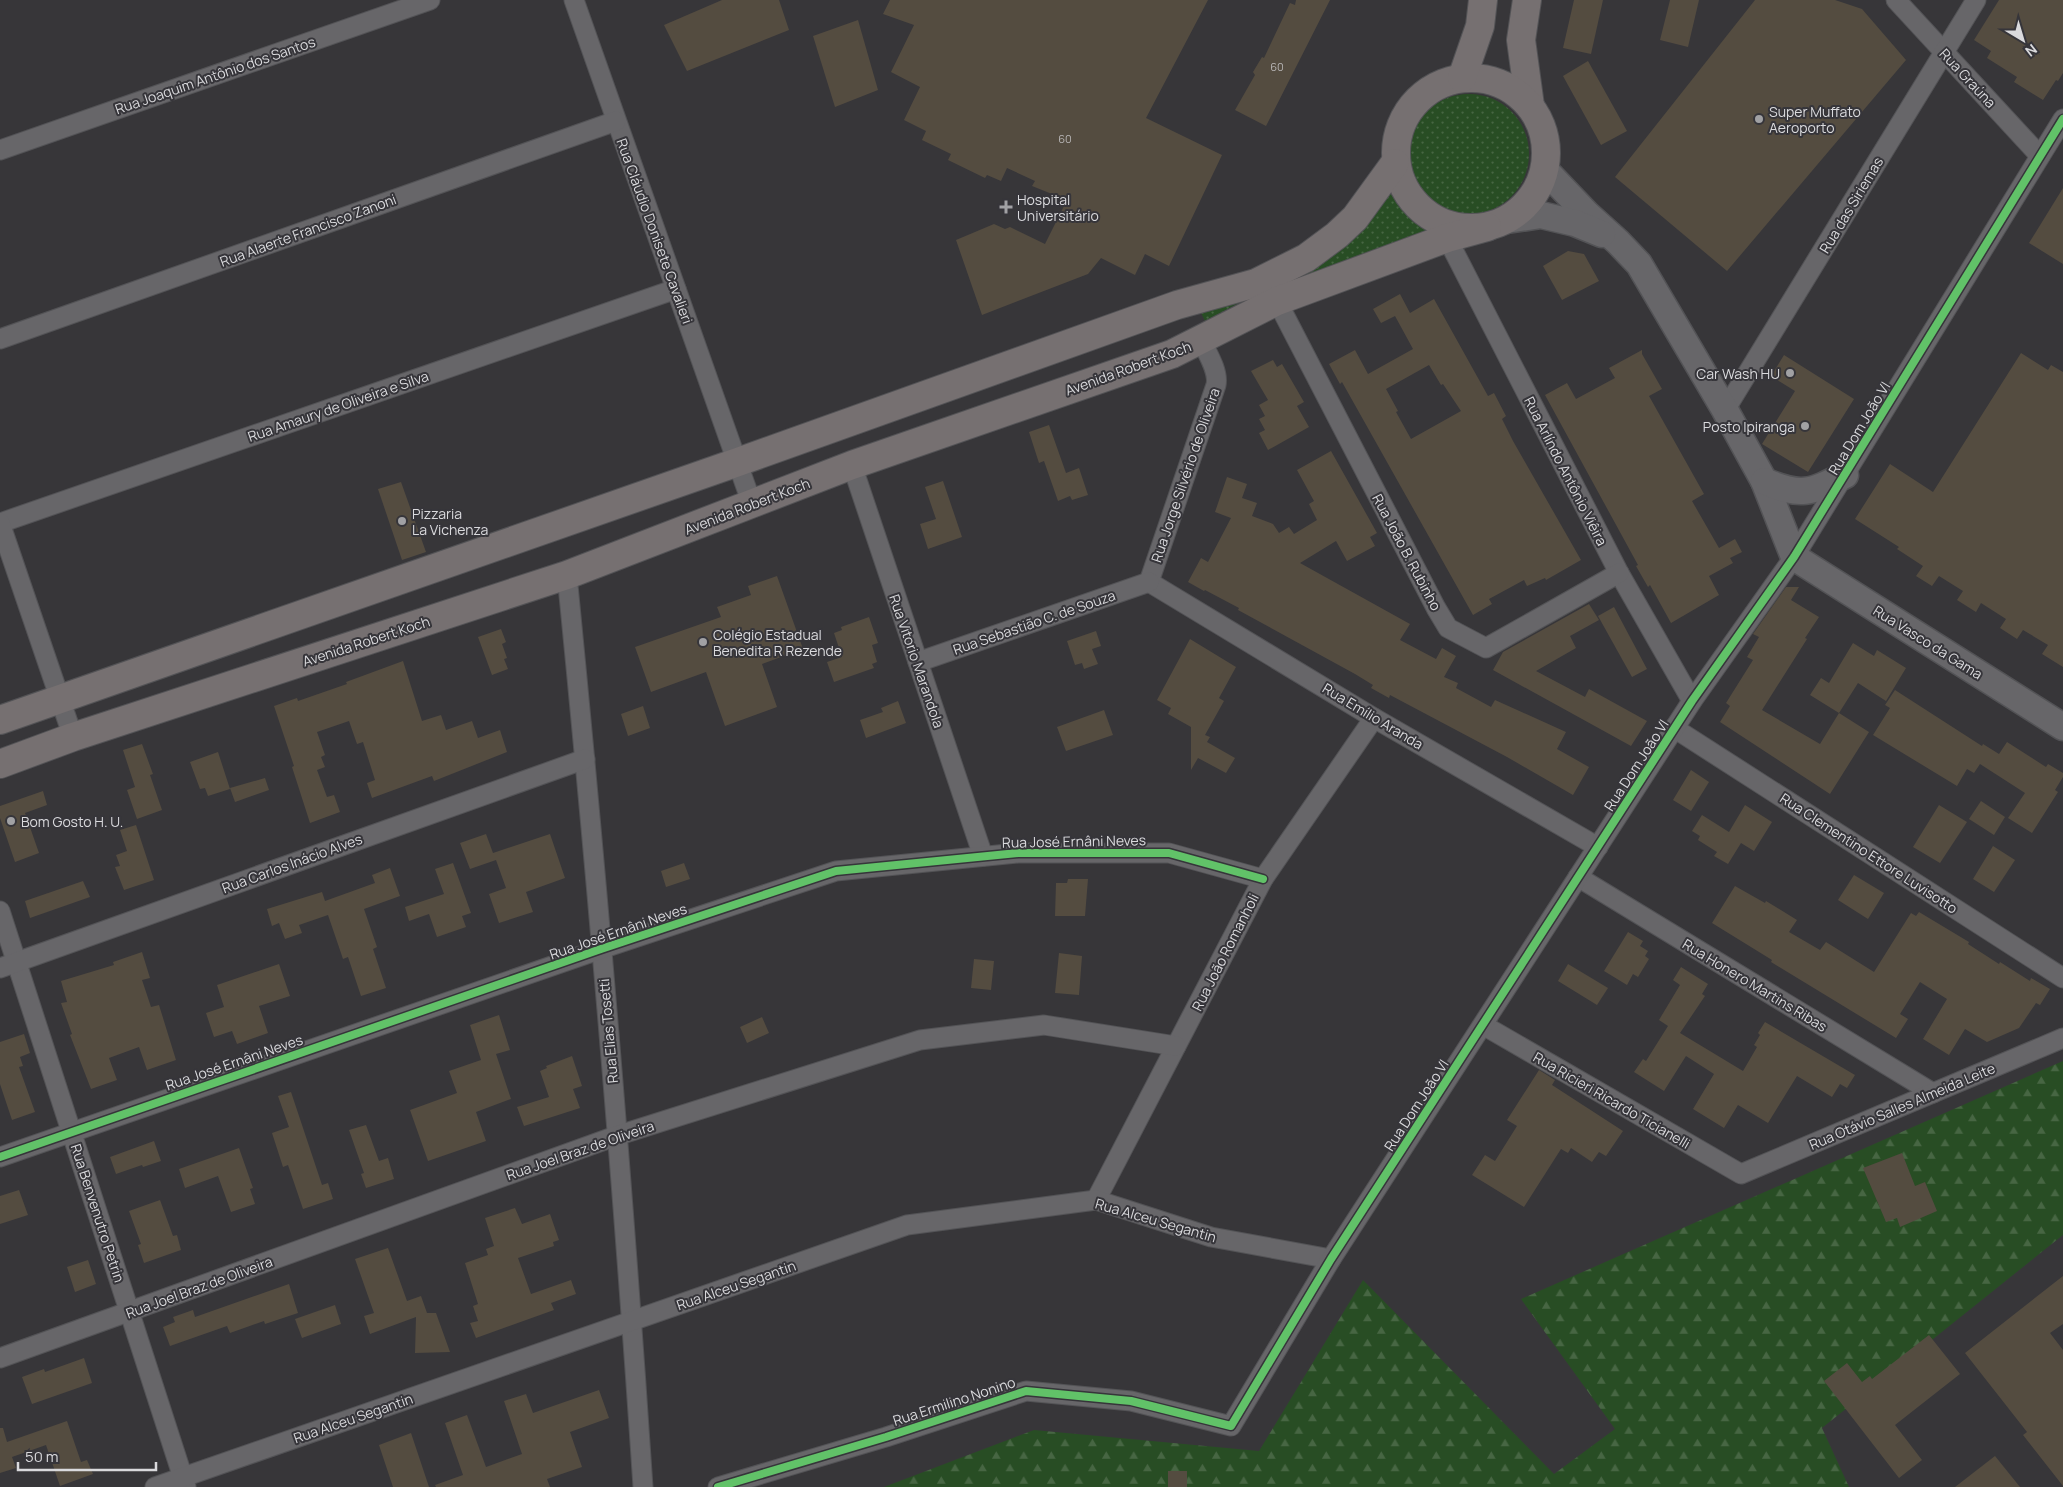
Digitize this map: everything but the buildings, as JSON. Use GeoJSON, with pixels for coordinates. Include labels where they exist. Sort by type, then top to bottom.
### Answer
{"type":"FeatureCollection","features":[{"type":"Feature","properties":{"kind":"main road"},"geometry":{"type":"LineString","coordinates":[[1462,78],[1480,26],[1484,0]]}},
{"type":"Feature","properties":{"kind":"main road"},"geometry":{"type":"LineString","coordinates":[[1527,0],[1521,40],[1530,106]]}},
{"type":"Feature","properties":{"kind":"main road"},"geometry":{"type":"LineString","coordinates":[[1462,78],[1488,79],[1511,89],[1530,106],[1541,125],[1546,147],[1545,170],[1537,190],[1524,206],[1497,223],[1462,228],[1438,221],[1417,207],[1402,187],[1395,163],[1396,139],[1404,116],[1419,98],[1439,84],[1462,78]]}},
{"type":"Feature","properties":{"kind":"main road"},"geometry":{"type":"LineString","coordinates":[[0,720],[1167,310],[1256,283],[1306,258],[1337,235],[1354,218],[1395,163]]}},
{"type":"Feature","properties":{"kind":"main road","name":"Avenida Robert Koch"},"geometry":{"type":"LineString","coordinates":[[0,764],[74,737],[567,575],[852,465],[1172,354],[1277,301],[1447,238],[1497,223]]}},
{"type":"Feature","properties":{"kind":"main road"},"geometry":{"type":"LineString","coordinates":[[1167,310],[1201,340]]}},
{"type":"Feature","properties":{"kind":"main road"},"geometry":{"type":"LineString","coordinates":[[1167,310],[1172,354]]}},
{"type":"Feature","properties":{"kind":"street","name":"Rua Joaquim Antônio dos Santos"},"geometry":{"type":"LineString","coordinates":[[0,150],[430,0]]}},
{"type":"Feature","properties":{"kind":"street","name":"Rua Cláudio Donisete Cavalieri"},"geometry":{"type":"LineString","coordinates":[[574,0],[752,504]]}},
{"type":"Feature","properties":{"kind":"street","name":"Rua Graúna"},"geometry":{"type":"LineString","coordinates":[[1896,0],[2040,156]]}},
{"type":"Feature","properties":{"kind":"street","name":"Rua das Siriemas"},"geometry":{"type":"LineString","coordinates":[[1725,410],[1976,0]]}},
{"type":"Feature","properties":{"kind":"street","name":"Rua Dom João VI"},"geometry":{"type":"LineString","coordinates":[[1231,1426],[1331,1259],[1674,728],[1794,557],[2063,119]]}},
{"type":"Feature","properties":{"kind":"street","name":"Rua Alaerte Francisco Zanoni"},"geometry":{"type":"LineString","coordinates":[[0,339],[616,121]]}},
{"type":"Feature","properties":{"kind":"street","name":"Avenida Robert Koch"},"geometry":{"type":"LineString","coordinates":[[1545,170],[1639,264],[1764,480],[1794,557]]}},
{"type":"Feature","properties":{"kind":"street","name":"Avenida Robert Koch"},"geometry":{"type":"LineString","coordinates":[[1497,223],[1541,215],[1575,223],[1618,242]]}},
{"type":"Feature","properties":{"kind":"street","name":"Rua Arlíndo Antônio Viêira"},"geometry":{"type":"LineString","coordinates":[[1447,238],[1619,573],[1692,701]]}},
{"type":"Feature","properties":{"kind":"street","name":"Rua Amaury de Oliveira e Silva"},"geometry":{"type":"LineString","coordinates":[[0,523],[676,289]]}},
{"type":"Feature","properties":{"kind":"street","name":"Rua João B. Rubinho"},"geometry":{"type":"LineString","coordinates":[[1277,301],[1448,628],[1486,648],[1619,573]]}},
{"type":"Feature","properties":{"kind":"street","name":"Rua Jorge Silvério de Oliveira"},"geometry":{"type":"LineString","coordinates":[[1149,582],[1217,380],[1201,340]]}},
{"type":"Feature","properties":{"kind":"street","name":"Rua Vitorio Marandola"},"geometry":{"type":"LineString","coordinates":[[852,465],[982,856]]}},
{"type":"Feature","properties":{"kind":"street"},"geometry":{"type":"LineString","coordinates":[[1764,480],[1783,489],[1801,492],[1818,489],[1845,475]]}},
{"type":"Feature","properties":{"kind":"street"},"geometry":{"type":"LineString","coordinates":[[0,523],[74,737]]}},
{"type":"Feature","properties":{"kind":"street","name":"Rua Vasco da Gama"},"geometry":{"type":"LineString","coordinates":[[1794,557],[2063,727]]}},
{"type":"Feature","properties":{"kind":"street","name":"Rua Elias Tosetti"},"geometry":{"type":"LineString","coordinates":[[567,575],[601,949],[632,1321],[643,1487]]}},
{"type":"Feature","properties":{"kind":"street","name":"Rua Sebastião C. de Souza"},"geometry":{"type":"LineString","coordinates":[[918,662],[1149,582]]}},
{"type":"Feature","properties":{"kind":"street","name":"Rua Emílio Aranda"},"geometry":{"type":"LineString","coordinates":[[1149,582],[1374,718],[1598,847]]}},
{"type":"Feature","properties":{"kind":"street","name":"Rua João Romanholi"},"geometry":{"type":"LineString","coordinates":[[1096,1200],[1263,879],[1374,718]]}},
{"type":"Feature","properties":{"kind":"street","name":"Rua Clementino Ettore Luvisotto"},"geometry":{"type":"LineString","coordinates":[[1674,728],[2063,978]]}},
{"type":"Feature","properties":{"kind":"street","name":"Rua Carlos Inácio Alves"},"geometry":{"type":"LineString","coordinates":[[8,965],[585,759]]}},
{"type":"Feature","properties":{"kind":"street","name":"Rua José Ernâni Neves"},"geometry":{"type":"LineString","coordinates":[[0,1157],[601,949],[836,871],[1018,853],[1169,853],[1263,879]]}},
{"type":"Feature","properties":{"kind":"street","name":"Rua Honero Martins Ribas"},"geometry":{"type":"LineString","coordinates":[[1578,877],[1932,1093]]}},
{"type":"Feature","properties":{"kind":"street","name":"Rua Benvenutro Petrin"},"geometry":{"type":"LineString","coordinates":[[0,911],[8,965],[71,1132],[184,1482]]}},
{"type":"Feature","properties":{"kind":"street","name":"Rua Joel Braz de Oliveira"},"geometry":{"type":"LineString","coordinates":[[0,1358],[616,1136],[920,1040],[1044,1025],[1176,1046]]}},
{"type":"Feature","properties":{"kind":"street","name":"Rua Ricieri Ricardo Ticianelli"},"geometry":{"type":"LineString","coordinates":[[1483,1025],[1741,1174]]}},
{"type":"Feature","properties":{"kind":"street","name":"Rua Otávio Salles Almeida Leite"},"geometry":{"type":"LineString","coordinates":[[1741,1174],[2063,1038]]}},
{"type":"Feature","properties":{"kind":"street","name":"Rua Alceu Segantin"},"geometry":{"type":"LineString","coordinates":[[155,1487],[184,1482],[632,1321],[907,1225],[1096,1200],[1210,1237],[1331,1259]]}},
{"type":"Feature","properties":{"kind":"street","name":"Rua Ermilino Nonino"},"geometry":{"type":"LineString","coordinates":[[718,1487],[886,1437],[1026,1391],[1131,1401],[1231,1426]]}},
{"type":"Feature","properties":{"kind":"green space"},"geometry":{"type":"Polygon","coordinates":[[[1469,94],[1481,95],[1492,99],[1502,104],[1511,112],[1519,121],[1524,131],[1528,142],[1528,166],[1524,177],[1519,187],[1511,196],[1502,204],[1492,209],[1481,213],[1469,214],[1457,213],[1446,209],[1436,204],[1427,196],[1419,187],[1414,177],[1410,166],[1409,154],[1410,142],[1414,131],[1419,121],[1427,112],[1436,104],[1446,99],[1457,95],[1469,94]]]}},
{"type":"Feature","properties":{"kind":"green space"},"geometry":{"type":"Polygon","coordinates":[[[1387,189],[1413,222],[1433,231],[1252,296],[1205,321],[1199,309],[1292,276],[1387,189]]]}},
{"type":"Feature","properties":{"kind":"green space"},"geometry":{"type":"Polygon","coordinates":[[[2063,1061],[2063,1235],[1822,1428],[1849,1487],[884,1487],[1034,1430],[1259,1451],[1363,1280],[1554,1474],[1615,1429],[1521,1299],[2063,1061]]]}},
{"type":"Feature","properties":{"kind":"cycle path"},"geometry":{"type":"LineString","coordinates":[[718,1487],[886,1437],[1026,1391],[1131,1401],[1231,1426],[1331,1259],[1692,701],[1794,557],[2063,119]]}},
{"type":"Feature","properties":{"kind":"cycle path"},"geometry":{"type":"LineString","coordinates":[[0,1157],[601,949],[836,871],[1018,853],[1169,853],[1263,879]]}},
{"type":"Feature","properties":{"kind":"place","name":"Super Muffato Aeroporto"},"geometry":{"type":"Point","coordinates":[1759,119]}},
{"type":"Feature","properties":{"kind":"place","name":"Hospital Universitário"},"geometry":{"type":"Point","coordinates":[1006,207]}},
{"type":"Feature","properties":{"kind":"place","name":"Car Wash HU"},"geometry":{"type":"Point","coordinates":[1790,373]}},
{"type":"Feature","properties":{"kind":"place","name":"Posto Ipiranga"},"geometry":{"type":"Point","coordinates":[1805,426]}},
{"type":"Feature","properties":{"kind":"place","name":"Pizzaria La Vichenza"},"geometry":{"type":"Point","coordinates":[402,521]}},
{"type":"Feature","properties":{"kind":"place","name":"Colégio Estadual Benedita R Rezende"},"geometry":{"type":"Point","coordinates":[703,642]}},
{"type":"Feature","properties":{"kind":"place","name":"Bom Gosto H. U."},"geometry":{"type":"Point","coordinates":[11,821]}}]}
